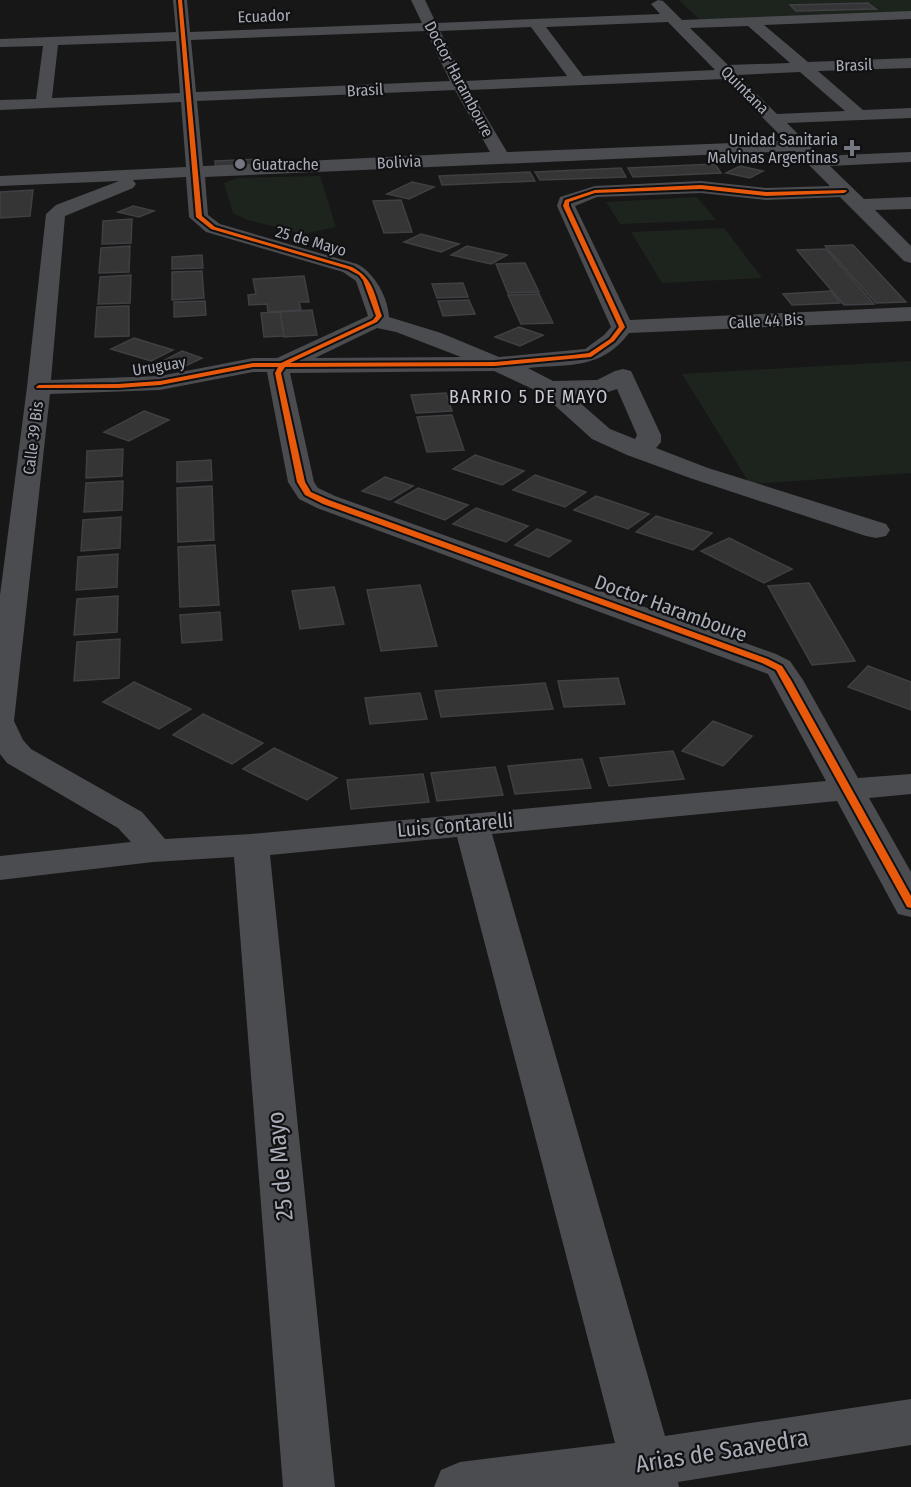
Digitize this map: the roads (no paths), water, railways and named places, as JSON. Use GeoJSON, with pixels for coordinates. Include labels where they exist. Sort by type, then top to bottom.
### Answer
{"type":"FeatureCollection","features":[{"type":"Feature","properties":{"kind":"street","name":"25 de Mayo"},"geometry":{"type":"LineString","coordinates":[[180,0],[199,217],[213,228],[350,268],[361,274],[379,316],[375,321]]}},
{"type":"Feature","properties":{"kind":"street","name":"Doctor Haramboure"},"geometry":{"type":"LineString","coordinates":[[418,0],[460,86],[501,157]]}},
{"type":"Feature","properties":{"kind":"street","name":"Quintana"},"geometry":{"type":"LineString","coordinates":[[654,0],[775,119],[798,146],[818,161],[844,191],[910,255]]}},
{"type":"Feature","properties":{"kind":"street","name":"Ecuador"},"geometry":{"type":"LineString","coordinates":[[0,43],[433,27],[751,21],[911,15]]}},
{"type":"Feature","properties":{"kind":"street"},"geometry":{"type":"LineString","coordinates":[[751,21],[860,115]]}},
{"type":"Feature","properties":{"kind":"street"},"geometry":{"type":"LineString","coordinates":[[536,24],[579,81]]}},
{"type":"Feature","properties":{"kind":"street"},"geometry":{"type":"LineString","coordinates":[[43,103],[51,41]]}},
{"type":"Feature","properties":{"kind":"street","name":"Brasil"},"geometry":{"type":"LineString","coordinates":[[0,105],[579,81],[911,63]]}},
{"type":"Feature","properties":{"kind":"street"},"geometry":{"type":"LineString","coordinates":[[775,119],[911,113]]}},
{"type":"Feature","properties":{"kind":"street","name":"Bolivia"},"geometry":{"type":"LineString","coordinates":[[0,182],[501,157],[798,146]]}},
{"type":"Feature","properties":{"kind":"street"},"geometry":{"type":"LineString","coordinates":[[818,161],[911,157]]}},
{"type":"Feature","properties":{"kind":"street","name":"Calle 39 Bis"},"geometry":{"type":"LineString","coordinates":[[0,719],[39,387],[56,214],[63,209],[130,183],[141,175]]}},
{"type":"Feature","properties":{"kind":"street"},"geometry":{"type":"LineString","coordinates":[[622,327],[566,206],[567,201],[594,192],[701,187],[766,194],[844,191]]}},
{"type":"Feature","properties":{"kind":"street"},"geometry":{"type":"LineString","coordinates":[[859,205],[911,202]]}},
{"type":"Feature","properties":{"kind":"street","name":"Calle 44 Bis"},"geometry":{"type":"LineString","coordinates":[[622,327],[911,314]]}},
{"type":"Feature","properties":{"kind":"street"},"geometry":{"type":"LineString","coordinates":[[283,364],[375,321],[433,338],[527,376],[549,388],[601,434],[636,450],[699,473],[876,530]]}},
{"type":"Feature","properties":{"kind":"street","name":"Uruguay"},"geometry":{"type":"LineString","coordinates":[[39,387],[160,383],[237,367],[283,364],[495,364],[591,355],[612,340],[622,327]]}},
{"type":"Feature","properties":{"kind":"street","name":"Doctor Haramboure"},"geometry":{"type":"LineString","coordinates":[[283,364],[278,373],[301,482],[308,493],[326,502],[765,661],[778,668],[788,680],[911,905]]}},
{"type":"Feature","properties":{"kind":"street"},"geometry":{"type":"LineString","coordinates":[[549,388],[602,387],[623,376],[649,435],[648,442],[636,450]]}},
{"type":"Feature","properties":{"kind":"street"},"geometry":{"type":"LineString","coordinates":[[0,724],[8,743],[20,756],[130,820],[146,837],[153,851]]}},
{"type":"Feature","properties":{"kind":"street","name":"Luis Contarelli"},"geometry":{"type":"LineString","coordinates":[[0,868],[153,851],[251,845],[911,784]]}},
{"type":"Feature","properties":{"kind":"street"},"geometry":{"type":"LineString","coordinates":[[471,823],[650,1475]]}},
{"type":"Feature","properties":{"kind":"street","name":"25 de Mayo"},"geometry":{"type":"LineString","coordinates":[[251,845],[309,1487]]}},
{"type":"Feature","properties":{"kind":"street","name":"Arias de Saavedra"},"geometry":{"type":"LineString","coordinates":[[460,1487],[650,1475],[911,1422]]}},
{"type":"Feature","properties":{"kind":"place","name":"Unidad Sanitaria Malvinas Argentinas"},"geometry":{"type":"Point","coordinates":[852,148]}},
{"type":"Feature","properties":{"kind":"place","name":"Guatrache"},"geometry":{"type":"Point","coordinates":[240,164]}},
{"type":"Feature","properties":{"kind":"district","name":"BARRIO 5 DE MAYO"},"geometry":{"type":"Point","coordinates":[529,397]}}]}
